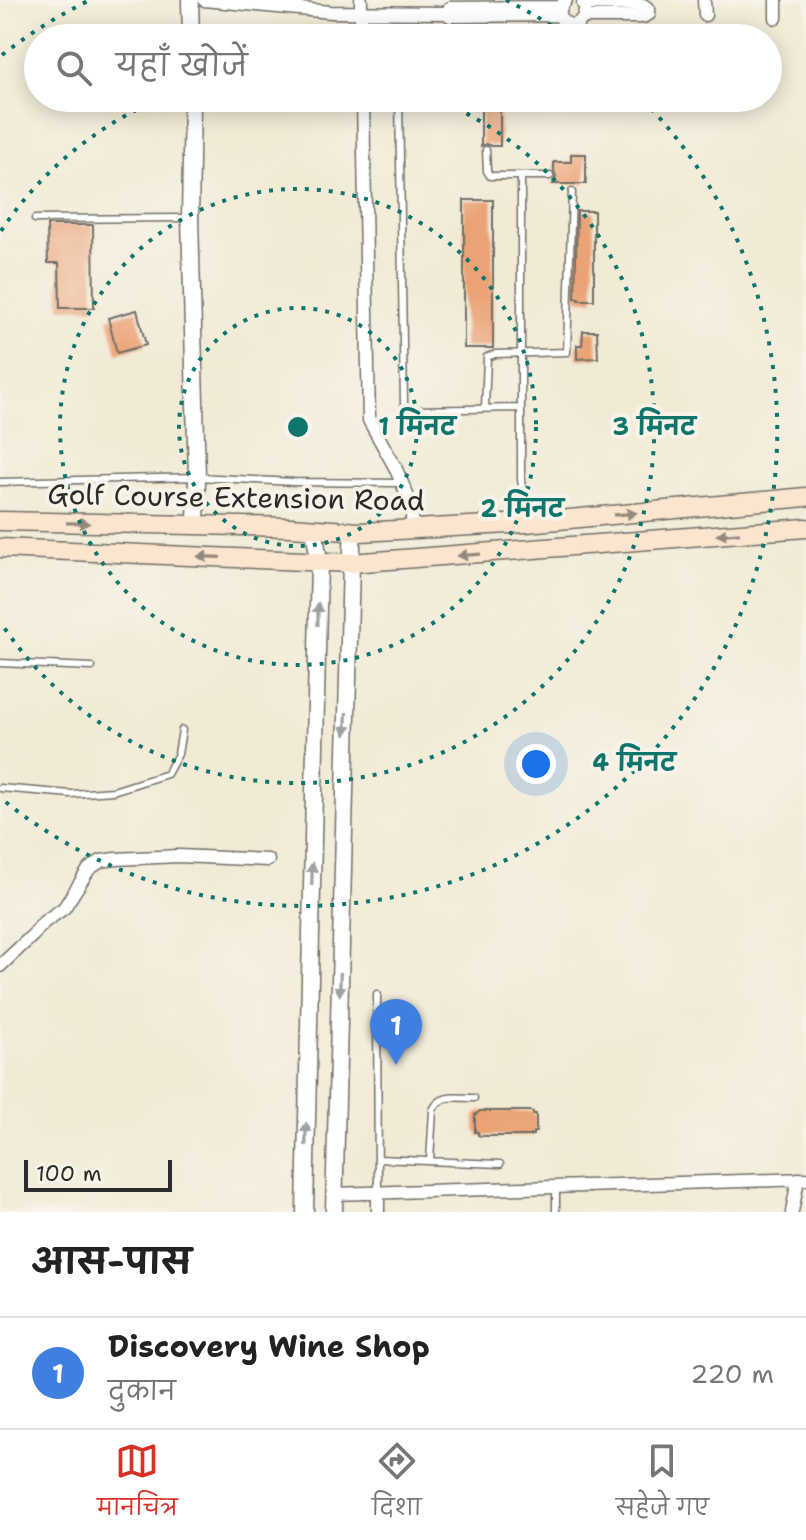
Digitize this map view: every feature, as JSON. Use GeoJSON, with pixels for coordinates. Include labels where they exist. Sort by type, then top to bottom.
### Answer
{"type":"FeatureCollection","features":[{"type":"Feature","properties":{"kind":"main road","name":"Golf Course Extension Road"},"geometry":{"type":"LineString","coordinates":[[0,521],[353,532],[526,523],[806,497]]}},
{"type":"Feature","properties":{"kind":"main road"},"geometry":{"type":"LineString","coordinates":[[0,548],[351,563],[806,528]]}},
{"type":"Feature","properties":{"kind":"street"},"geometry":{"type":"LineString","coordinates":[[190,0],[191,24]]}},
{"type":"Feature","properties":{"kind":"street"},"geometry":{"type":"LineString","coordinates":[[204,0],[331,12],[378,6],[446,13],[450,16],[562,5],[565,22],[573,24],[581,21],[581,5]]}},
{"type":"Feature","properties":{"kind":"street"},"geometry":{"type":"LineString","coordinates":[[704,0],[705,15]]}},
{"type":"Feature","properties":{"kind":"street"},"geometry":{"type":"LineString","coordinates":[[776,0],[776,18]]}},
{"type":"Feature","properties":{"kind":"street"},"geometry":{"type":"LineString","coordinates":[[192,112],[190,218],[196,525]]}},
{"type":"Feature","properties":{"kind":"street"},"geometry":{"type":"LineString","coordinates":[[363,112],[369,420],[411,504],[406,559]]}},
{"type":"Feature","properties":{"kind":"street"},"geometry":{"type":"LineString","coordinates":[[305,1212],[319,561],[314,529]]}},
{"type":"Feature","properties":{"kind":"street"},"geometry":{"type":"LineString","coordinates":[[334,1212],[353,532]]}},
{"type":"Feature","properties":{"kind":"street"},"geometry":{"type":"LineString","coordinates":[[0,966],[44,922],[64,908],[89,869],[101,861],[179,856],[268,860]]}},
{"type":"Feature","properties":{"kind":"street"},"geometry":{"type":"LineString","coordinates":[[334,1194],[802,1179],[792,1212]]}},
{"type":"Feature","properties":{"kind":"street"},"geometry":{"type":"LineString","coordinates":[[378,1192],[378,1212]]}},
{"type":"Feature","properties":{"kind":"lane"},"geometry":{"type":"LineString","coordinates":[[399,112],[404,404],[408,409],[415,410],[521,408]]}},
{"type":"Feature","properties":{"kind":"lane"},"geometry":{"type":"LineString","coordinates":[[486,150],[490,176],[550,176]]}},
{"type":"Feature","properties":{"kind":"lane"},"geometry":{"type":"LineString","coordinates":[[521,176],[521,479],[526,523]]}},
{"type":"Feature","properties":{"kind":"lane"},"geometry":{"type":"LineString","coordinates":[[485,408],[487,357],[495,354],[561,354],[568,350],[572,192]]}},
{"type":"Feature","properties":{"kind":"lane"},"geometry":{"type":"LineString","coordinates":[[35,219],[190,218]]}},
{"type":"Feature","properties":{"kind":"lane"},"geometry":{"type":"LineString","coordinates":[[0,482],[197,477],[402,484]]}},
{"type":"Feature","properties":{"kind":"lane"},"geometry":{"type":"LineString","coordinates":[[0,663],[92,667]]}},
{"type":"Feature","properties":{"kind":"lane"},"geometry":{"type":"LineString","coordinates":[[0,788],[71,794],[113,791],[167,774],[178,754],[182,730]]}},
{"type":"Feature","properties":{"kind":"lane"},"geometry":{"type":"LineString","coordinates":[[377,994],[378,1192]]}},
{"type":"Feature","properties":{"kind":"lane"},"geometry":{"type":"LineString","coordinates":[[430,1161],[433,1110],[437,1102],[443,1098],[474,1098]]}},
{"type":"Feature","properties":{"kind":"lane"},"geometry":{"type":"LineString","coordinates":[[378,1159],[500,1164]]}},
{"type":"Feature","properties":{"kind":"lane"},"geometry":{"type":"LineString","coordinates":[[556,1186],[556,1212]]}},
{"type":"Feature","properties":{"kind":"building"},"geometry":{"type":"Polygon","coordinates":[[[481,112],[500,112],[500,146],[481,146],[481,112]]]}},
{"type":"Feature","properties":{"kind":"building"},"geometry":{"type":"Polygon","coordinates":[[[571,154],[586,154],[586,184],[553,184],[556,177],[554,162],[571,162],[571,154]]]}},
{"type":"Feature","properties":{"kind":"building"},"geometry":{"type":"Polygon","coordinates":[[[464,200],[493,200],[493,348],[464,348],[464,200]]]}},
{"type":"Feature","properties":{"kind":"building"},"geometry":{"type":"Polygon","coordinates":[[[577,211],[594,211],[594,300],[575,298],[577,211]]]}},
{"type":"Feature","properties":{"kind":"building"},"geometry":{"type":"Polygon","coordinates":[[[47,225],[93,225],[94,308],[60,308],[59,263],[48,263],[47,225]]]}},
{"type":"Feature","properties":{"kind":"building"},"geometry":{"type":"Polygon","coordinates":[[[137,310],[146,345],[117,353],[108,318],[137,310]]]}},
{"type":"Feature","properties":{"kind":"building"},"geometry":{"type":"Polygon","coordinates":[[[583,331],[597,331],[598,358],[577,359],[577,345],[582,345],[583,331]]]}},
{"type":"Feature","properties":{"kind":"building"},"geometry":{"type":"Polygon","coordinates":[[[480,1111],[533,1112],[536,1114],[536,1132],[530,1136],[478,1135],[475,1132],[475,1115],[480,1111]]]}},
{"type":"Feature","properties":{"kind":"place","name":"Discovery Wine Shop"},"geometry":{"type":"Point","coordinates":[396,1065]}}]}
